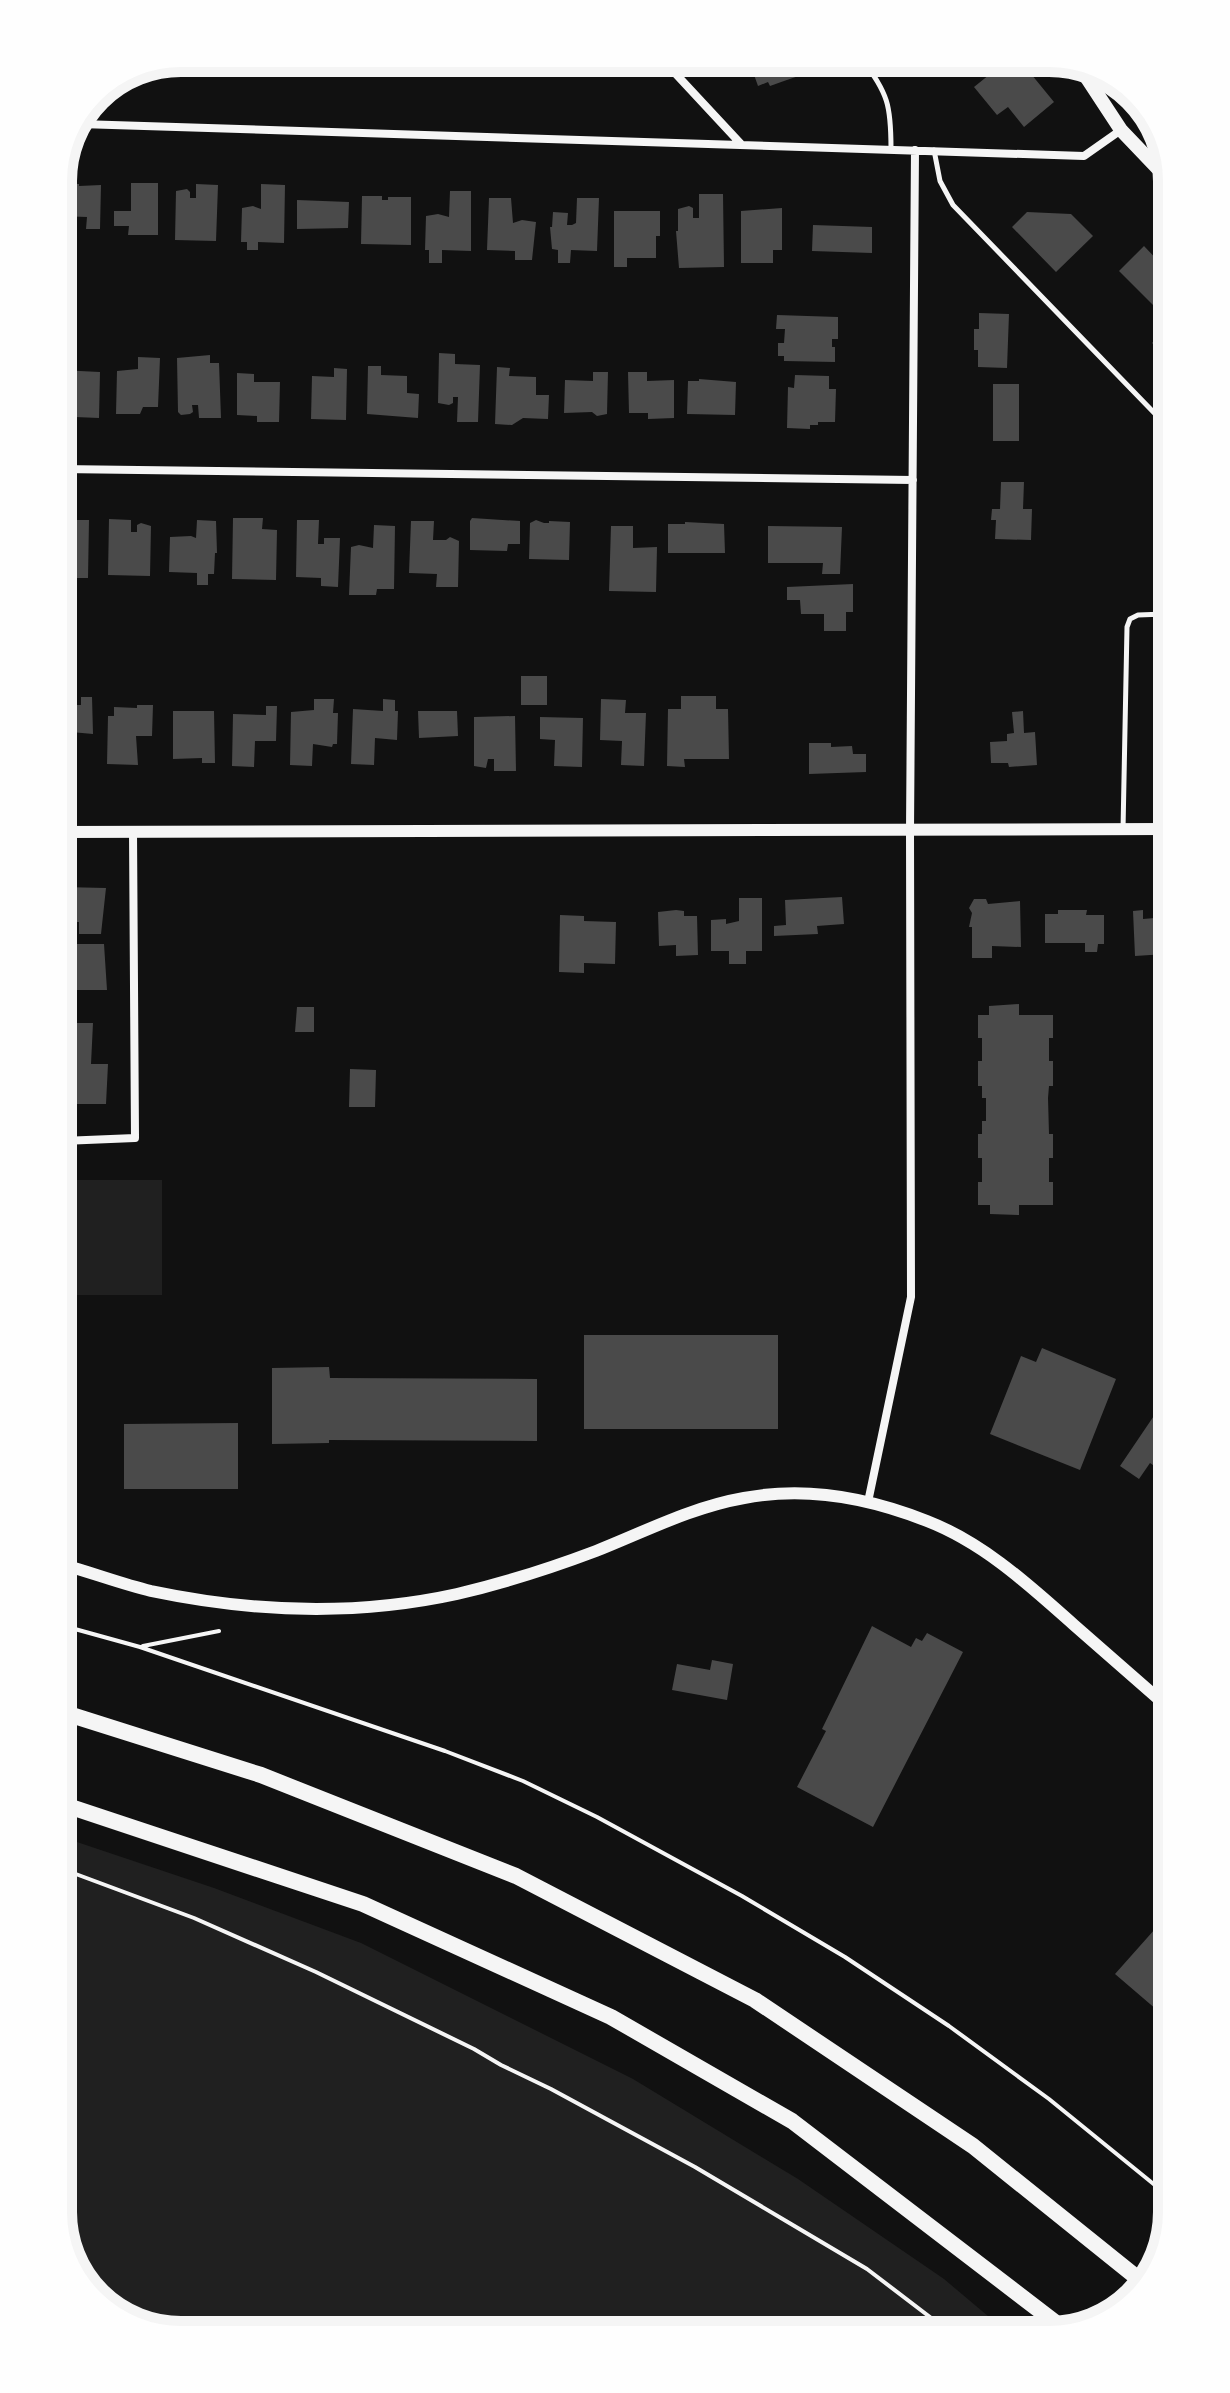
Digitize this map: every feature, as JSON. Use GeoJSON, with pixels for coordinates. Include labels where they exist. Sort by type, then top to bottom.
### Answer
{"type":"FeatureCollection","features":[{"type":"Feature","properties":{"kind":"highway"},"geometry":{"type":"LineString","coordinates":[[72,1715],[261,1775],[516,1876],[755,2000],[973,2146],[1136,2277]]}},
{"type":"Feature","properties":{"kind":"highway"},"geometry":{"type":"LineString","coordinates":[[72,1807],[363,1904],[611,2017],[792,2121],[1053,2321]]}},
{"type":"Feature","properties":{"kind":"main road"},"geometry":{"type":"LineString","coordinates":[[1088,79],[1121,130],[1157,167]]}},
{"type":"Feature","properties":{"kind":"street"},"geometry":{"type":"LineString","coordinates":[[674,72],[741,144]]}},
{"type":"Feature","properties":{"kind":"street"},"geometry":{"type":"LineString","coordinates":[[88,124],[1084,156],[1121,130]]}},
{"type":"Feature","properties":{"kind":"street"},"geometry":{"type":"LineString","coordinates":[[868,1502],[911,1297],[910,831],[915,150]]}},
{"type":"Feature","properties":{"kind":"street"},"geometry":{"type":"LineString","coordinates":[[72,469],[913,480]]}},
{"type":"Feature","properties":{"kind":"street"},"geometry":{"type":"LineString","coordinates":[[72,832],[1158,829]]}},
{"type":"Feature","properties":{"kind":"street"},"geometry":{"type":"LineString","coordinates":[[72,1141],[135,1138],[133,832]]}},
{"type":"Feature","properties":{"kind":"street"},"geometry":{"type":"LineString","coordinates":[[72,1567],[148,1590],[215,1602],[325,1610],[456,1594],[522,1576],[669,1521],[743,1498],[799,1493],[835,1495],[931,1522],[963,1538],[1027,1584],[1158,1699]]}},
{"type":"Feature","properties":{"kind":"lane"},"geometry":{"type":"LineString","coordinates":[[872,72],[884,90],[891,117],[891,149]]}},
{"type":"Feature","properties":{"kind":"lane"},"geometry":{"type":"LineString","coordinates":[[934,150],[940,181],[953,205],[1158,417]]}},
{"type":"Feature","properties":{"kind":"lane"},"geometry":{"type":"LineString","coordinates":[[1123,830],[1127,627],[1130,619],[1138,615],[1158,614]]}},
{"type":"Feature","properties":{"kind":"path"},"geometry":{"type":"LineString","coordinates":[[72,1628],[140,1647],[445,1751],[523,1781],[597,1817],[742,1896],[858,1965],[1049,2099],[1158,2188]]}},
{"type":"Feature","properties":{"kind":"path"},"geometry":{"type":"LineString","coordinates":[[140,1647],[219,1631]]}},
{"type":"Feature","properties":{"kind":"path"},"geometry":{"type":"LineString","coordinates":[[72,1873],[194,1918],[316,1972],[474,2049],[642,2137],[760,2205],[867,2269],[935,2321]]}},
{"type":"Feature","properties":{"kind":"shaded area"},"geometry":{"type":"Polygon","coordinates":[[[72,1180],[162,1180],[162,1295],[72,1295],[72,1180]]]}},
{"type":"Feature","properties":{"kind":"shaded area"},"geometry":{"type":"Polygon","coordinates":[[[72,1840],[214,1888],[361,1943],[633,2079],[798,2179],[944,2279],[994,2321],[173,2321],[133,2310],[99,2284],[80,2254],[74,2234],[72,1840]]]}},
{"type":"Feature","properties":{"kind":"building"},"geometry":{"type":"Polygon","coordinates":[[[753,72],[810,72],[770,86],[768,82],[758,86],[753,72]]]}},
{"type":"Feature","properties":{"kind":"building"},"geometry":{"type":"Polygon","coordinates":[[[993,72],[1029,72],[1054,102],[1024,127],[1008,107],[997,115],[974,87],[993,72]]]}},
{"type":"Feature","properties":{"kind":"building"},"geometry":{"type":"Polygon","coordinates":[[[131,183],[158,183],[158,235],[128,235],[129,226],[114,226],[114,211],[131,211],[131,183]]]}},
{"type":"Feature","properties":{"kind":"building"},"geometry":{"type":"Polygon","coordinates":[[[72,184],[101,185],[100,229],[86,229],[87,217],[72,216],[72,184]]]}},
{"type":"Feature","properties":{"kind":"building"},"geometry":{"type":"Polygon","coordinates":[[[196,184],[218,185],[216,241],[175,240],[176,191],[187,189],[190,198],[196,198],[196,184]]]}},
{"type":"Feature","properties":{"kind":"building"},"geometry":{"type":"Polygon","coordinates":[[[261,184],[285,185],[284,243],[258,242],[258,250],[247,250],[247,242],[241,242],[242,208],[253,206],[261,209],[261,184]]]}},
{"type":"Feature","properties":{"kind":"building"},"geometry":{"type":"Polygon","coordinates":[[[450,191],[471,191],[471,251],[442,250],[442,263],[429,263],[429,250],[425,250],[426,216],[438,214],[449,217],[450,191]]]}},
{"type":"Feature","properties":{"kind":"building"},"geometry":{"type":"Polygon","coordinates":[[[699,194],[723,194],[724,267],[679,268],[678,209],[689,206],[693,208],[693,218],[699,218],[699,194]]]}},
{"type":"Feature","properties":{"kind":"building"},"geometry":{"type":"Polygon","coordinates":[[[362,196],[382,196],[382,200],[411,197],[411,245],[361,244],[362,196]]]}},
{"type":"Feature","properties":{"kind":"building"},"geometry":{"type":"Polygon","coordinates":[[[489,198],[511,198],[513,223],[522,220],[536,222],[532,260],[515,260],[515,251],[487,250],[489,198]]]}},
{"type":"Feature","properties":{"kind":"building"},"geometry":{"type":"Polygon","coordinates":[[[577,198],[599,198],[597,251],[571,250],[570,263],[558,263],[558,250],[552,249],[550,227],[553,212],[568,213],[567,225],[576,223],[577,198]]]}},
{"type":"Feature","properties":{"kind":"building"},"geometry":{"type":"Polygon","coordinates":[[[297,200],[349,202],[348,228],[297,229],[297,200]]]}},
{"type":"Feature","properties":{"kind":"building"},"geometry":{"type":"Polygon","coordinates":[[[782,208],[782,250],[773,250],[773,263],[741,263],[741,211],[782,208]]]}},
{"type":"Feature","properties":{"kind":"building"},"geometry":{"type":"Polygon","coordinates":[[[614,211],[660,211],[656,258],[627,258],[627,267],[614,267],[614,211]]]}},
{"type":"Feature","properties":{"kind":"building"},"geometry":{"type":"Polygon","coordinates":[[[1027,212],[1071,214],[1093,236],[1056,272],[1012,227],[1027,212]]]}},
{"type":"Feature","properties":{"kind":"building"},"geometry":{"type":"Polygon","coordinates":[[[813,225],[872,227],[872,253],[812,251],[813,225]]]}},
{"type":"Feature","properties":{"kind":"building"},"geometry":{"type":"Polygon","coordinates":[[[1144,246],[1158,261],[1158,306],[1156,308],[1119,271],[1144,246]]]}},
{"type":"Feature","properties":{"kind":"building"},"geometry":{"type":"Polygon","coordinates":[[[979,313],[1009,314],[1007,368],[978,367],[974,329],[979,329],[979,313]]]}},
{"type":"Feature","properties":{"kind":"building"},"geometry":{"type":"Polygon","coordinates":[[[777,315],[838,317],[838,339],[832,339],[835,362],[784,361],[784,356],[778,356],[778,343],[784,343],[785,329],[776,329],[777,315]]]}},
{"type":"Feature","properties":{"kind":"building"},"geometry":{"type":"Polygon","coordinates":[[[439,353],[455,354],[455,364],[480,365],[478,422],[457,422],[458,397],[453,397],[453,403],[449,405],[438,403],[439,353]]]}},
{"type":"Feature","properties":{"kind":"building"},"geometry":{"type":"Polygon","coordinates":[[[210,355],[210,363],[219,363],[221,418],[199,418],[198,405],[192,405],[193,412],[190,414],[181,415],[178,412],[177,358],[210,355]]]}},
{"type":"Feature","properties":{"kind":"building"},"geometry":{"type":"Polygon","coordinates":[[[138,357],[160,358],[158,407],[143,407],[140,414],[116,414],[117,371],[138,369],[138,357]]]}},
{"type":"Feature","properties":{"kind":"building"},"geometry":{"type":"Polygon","coordinates":[[[368,366],[381,366],[381,375],[407,376],[407,393],[419,394],[418,418],[367,414],[368,366]]]}},
{"type":"Feature","properties":{"kind":"building"},"geometry":{"type":"Polygon","coordinates":[[[497,367],[510,368],[509,376],[536,377],[536,395],[549,395],[548,419],[523,418],[512,425],[495,424],[497,367]]]}},
{"type":"Feature","properties":{"kind":"building"},"geometry":{"type":"Polygon","coordinates":[[[334,368],[347,369],[346,420],[311,419],[312,376],[334,377],[334,368]]]}},
{"type":"Feature","properties":{"kind":"building"},"geometry":{"type":"Polygon","coordinates":[[[72,371],[100,372],[99,418],[75,417],[76,404],[72,404],[72,371]]]}},
{"type":"Feature","properties":{"kind":"building"},"geometry":{"type":"Polygon","coordinates":[[[593,372],[608,372],[607,414],[564,413],[565,380],[593,381],[593,372]]]}},
{"type":"Feature","properties":{"kind":"building"},"geometry":{"type":"Polygon","coordinates":[[[628,372],[647,372],[647,381],[674,380],[674,418],[648,419],[648,413],[629,413],[628,372]]]}},
{"type":"Feature","properties":{"kind":"building"},"geometry":{"type":"Polygon","coordinates":[[[237,373],[254,374],[254,382],[280,382],[279,422],[257,422],[257,416],[237,415],[237,373]]]}},
{"type":"Feature","properties":{"kind":"building"},"geometry":{"type":"Polygon","coordinates":[[[795,375],[829,376],[829,389],[836,389],[835,422],[818,422],[818,425],[810,425],[810,429],[787,428],[788,387],[794,388],[795,375]]]}},
{"type":"Feature","properties":{"kind":"building"},"geometry":{"type":"Polygon","coordinates":[[[688,381],[736,382],[735,415],[687,414],[688,381]]]}},
{"type":"Feature","properties":{"kind":"building"},"geometry":{"type":"Polygon","coordinates":[[[993,384],[1019,384],[1019,441],[993,441],[993,384]]]}},
{"type":"Feature","properties":{"kind":"building"},"geometry":{"type":"Polygon","coordinates":[[[1001,482],[1024,482],[1023,509],[1032,509],[1031,540],[995,539],[996,520],[991,520],[992,509],[1000,509],[1001,482]]]}},
{"type":"Feature","properties":{"kind":"building"},"geometry":{"type":"Polygon","coordinates":[[[233,518],[263,518],[262,529],[277,530],[276,580],[232,579],[233,518]]]}},
{"type":"Feature","properties":{"kind":"building"},"geometry":{"type":"Polygon","coordinates":[[[472,518],[520,521],[520,544],[508,544],[507,551],[470,550],[472,518]]]}},
{"type":"Feature","properties":{"kind":"building"},"geometry":{"type":"Polygon","coordinates":[[[109,519],[131,520],[131,532],[137,532],[137,525],[141,523],[151,526],[150,576],[108,575],[109,519]]]}},
{"type":"Feature","properties":{"kind":"building"},"geometry":{"type":"Polygon","coordinates":[[[72,520],[89,520],[88,578],[72,578],[72,520]]]}},
{"type":"Feature","properties":{"kind":"building"},"geometry":{"type":"Polygon","coordinates":[[[197,520],[216,521],[217,553],[214,574],[208,574],[208,585],[197,585],[197,573],[169,572],[170,537],[196,538],[197,520]]]}},
{"type":"Feature","properties":{"kind":"building"},"geometry":{"type":"Polygon","coordinates":[[[297,520],[319,520],[318,544],[324,544],[324,538],[340,538],[338,587],[321,586],[321,578],[296,577],[297,520]]]}},
{"type":"Feature","properties":{"kind":"building"},"geometry":{"type":"Polygon","coordinates":[[[536,520],[544,523],[570,522],[569,560],[529,559],[530,523],[536,520]]]}},
{"type":"Feature","properties":{"kind":"building"},"geometry":{"type":"Polygon","coordinates":[[[411,521],[434,521],[433,540],[450,537],[459,541],[458,587],[436,587],[437,574],[409,573],[411,521]]]}},
{"type":"Feature","properties":{"kind":"building"},"geometry":{"type":"Polygon","coordinates":[[[668,524],[724,524],[725,553],[668,553],[668,524]]]}},
{"type":"Feature","properties":{"kind":"building"},"geometry":{"type":"Polygon","coordinates":[[[374,525],[395,526],[394,589],[377,589],[376,595],[349,595],[351,547],[373,548],[374,525]]]}},
{"type":"Feature","properties":{"kind":"building"},"geometry":{"type":"Polygon","coordinates":[[[611,526],[633,526],[633,548],[657,547],[656,592],[609,591],[611,526]]]}},
{"type":"Feature","properties":{"kind":"building"},"geometry":{"type":"Polygon","coordinates":[[[768,526],[842,527],[840,574],[822,574],[823,563],[768,563],[768,526]]]}},
{"type":"Feature","properties":{"kind":"building"},"geometry":{"type":"Polygon","coordinates":[[[853,584],[853,612],[846,612],[846,631],[824,631],[824,614],[801,614],[800,600],[787,600],[787,587],[853,584]]]}},
{"type":"Feature","properties":{"kind":"building"},"geometry":{"type":"Polygon","coordinates":[[[521,676],[547,676],[547,705],[521,705],[521,676]]]}},
{"type":"Feature","properties":{"kind":"building"},"geometry":{"type":"Polygon","coordinates":[[[681,696],[716,696],[716,709],[728,709],[729,759],[684,759],[685,767],[667,766],[668,709],[681,709],[681,696]]]}},
{"type":"Feature","properties":{"kind":"building"},"geometry":{"type":"Polygon","coordinates":[[[81,697],[92,697],[93,734],[72,732],[72,705],[81,705],[81,697]]]}},
{"type":"Feature","properties":{"kind":"building"},"geometry":{"type":"Polygon","coordinates":[[[314,699],[334,699],[333,713],[338,713],[337,744],[332,747],[313,744],[312,766],[290,765],[291,712],[314,710],[314,699]]]}},
{"type":"Feature","properties":{"kind":"building"},"geometry":{"type":"Polygon","coordinates":[[[383,699],[395,700],[395,711],[398,711],[397,740],[375,738],[374,765],[351,764],[353,709],[383,711],[383,699]]]}},
{"type":"Feature","properties":{"kind":"building"},"geometry":{"type":"Polygon","coordinates":[[[601,699],[626,700],[625,713],[646,713],[644,766],[621,765],[622,741],[600,740],[601,699]]]}},
{"type":"Feature","properties":{"kind":"building"},"geometry":{"type":"Polygon","coordinates":[[[137,705],[153,705],[152,736],[136,736],[138,765],[107,764],[108,716],[114,716],[114,707],[137,708],[137,705]]]}},
{"type":"Feature","properties":{"kind":"building"},"geometry":{"type":"Polygon","coordinates":[[[266,706],[277,706],[276,741],[255,741],[254,767],[232,766],[233,714],[266,715],[266,706]]]}},
{"type":"Feature","properties":{"kind":"building"},"geometry":{"type":"Polygon","coordinates":[[[173,711],[214,711],[215,763],[202,763],[202,758],[173,759],[173,711]]]}},
{"type":"Feature","properties":{"kind":"building"},"geometry":{"type":"Polygon","coordinates":[[[418,711],[457,711],[458,736],[419,738],[418,711]]]}},
{"type":"Feature","properties":{"kind":"building"},"geometry":{"type":"Polygon","coordinates":[[[1023,711],[1024,733],[1035,732],[1037,765],[1009,767],[1008,763],[991,763],[990,742],[1007,741],[1007,734],[1014,733],[1012,712],[1023,711]]]}},
{"type":"Feature","properties":{"kind":"building"},"geometry":{"type":"Polygon","coordinates":[[[515,716],[516,771],[494,771],[494,759],[488,759],[486,768],[474,766],[474,717],[515,716]]]}},
{"type":"Feature","properties":{"kind":"building"},"geometry":{"type":"Polygon","coordinates":[[[540,717],[583,718],[582,767],[554,766],[555,740],[540,739],[540,717]]]}},
{"type":"Feature","properties":{"kind":"building"},"geometry":{"type":"Polygon","coordinates":[[[809,743],[831,743],[831,747],[852,746],[853,754],[866,754],[866,772],[809,774],[809,743]]]}},
{"type":"Feature","properties":{"kind":"building"},"geometry":{"type":"Polygon","coordinates":[[[72,887],[106,888],[101,934],[79,934],[79,922],[72,922],[72,887]]]}},
{"type":"Feature","properties":{"kind":"building"},"geometry":{"type":"Polygon","coordinates":[[[842,897],[844,924],[817,926],[818,934],[774,936],[774,926],[786,925],[785,900],[842,897]]]}},
{"type":"Feature","properties":{"kind":"building"},"geometry":{"type":"Polygon","coordinates":[[[739,898],[762,898],[762,951],[746,951],[746,964],[729,964],[729,951],[711,951],[711,920],[726,919],[726,924],[739,921],[739,898]]]}},
{"type":"Feature","properties":{"kind":"building"},"geometry":{"type":"Polygon","coordinates":[[[974,899],[986,899],[988,904],[1020,901],[1021,947],[992,946],[992,958],[972,958],[972,927],[969,927],[972,913],[969,908],[974,899]]]}},
{"type":"Feature","properties":{"kind":"building"},"geometry":{"type":"Polygon","coordinates":[[[1058,910],[1087,910],[1086,915],[1104,915],[1104,944],[1098,944],[1097,952],[1085,952],[1085,943],[1045,943],[1045,914],[1058,914],[1058,910]]]}},
{"type":"Feature","properties":{"kind":"building"},"geometry":{"type":"Polygon","coordinates":[[[1143,910],[1143,919],[1158,918],[1158,955],[1135,956],[1133,911],[1143,910]]]}},
{"type":"Feature","properties":{"kind":"building"},"geometry":{"type":"Polygon","coordinates":[[[684,911],[684,916],[697,916],[698,955],[676,956],[676,945],[659,946],[658,912],[684,911]]]}},
{"type":"Feature","properties":{"kind":"building"},"geometry":{"type":"Polygon","coordinates":[[[560,915],[584,916],[584,921],[616,922],[615,964],[584,963],[584,973],[559,972],[560,915]]]}},
{"type":"Feature","properties":{"kind":"building"},"geometry":{"type":"Polygon","coordinates":[[[72,944],[104,944],[107,990],[72,990],[72,944]]]}},
{"type":"Feature","properties":{"kind":"building"},"geometry":{"type":"Polygon","coordinates":[[[1019,1004],[1019,1015],[1053,1015],[1049,1061],[1053,1061],[1053,1086],[1049,1086],[1048,1098],[1049,1134],[1053,1134],[1049,1182],[1053,1182],[1053,1205],[1019,1205],[1019,1215],[990,1214],[990,1205],[978,1205],[982,1158],[978,1158],[978,1134],[982,1134],[982,1121],[986,1121],[986,1098],[982,1098],[982,1086],[978,1086],[982,1038],[978,1038],[978,1015],[989,1015],[989,1006],[1019,1004]]]}},
{"type":"Feature","properties":{"kind":"building"},"geometry":{"type":"Polygon","coordinates":[[[297,1007],[314,1007],[314,1032],[295,1032],[297,1007]]]}},
{"type":"Feature","properties":{"kind":"building"},"geometry":{"type":"Polygon","coordinates":[[[72,1023],[93,1023],[91,1064],[108,1064],[106,1104],[77,1104],[77,1099],[72,1099],[72,1023]]]}},
{"type":"Feature","properties":{"kind":"building"},"geometry":{"type":"Polygon","coordinates":[[[350,1069],[376,1070],[375,1107],[349,1107],[350,1069]]]}},
{"type":"Feature","properties":{"kind":"building"},"geometry":{"type":"Polygon","coordinates":[[[584,1335],[778,1335],[778,1429],[584,1429],[584,1335]]]}},
{"type":"Feature","properties":{"kind":"building"},"geometry":{"type":"Polygon","coordinates":[[[1042,1348],[1116,1379],[1080,1470],[990,1434],[1021,1356],[1036,1362],[1042,1348]]]}},
{"type":"Feature","properties":{"kind":"building"},"geometry":{"type":"Polygon","coordinates":[[[329,1367],[330,1378],[537,1379],[537,1441],[329,1440],[329,1443],[272,1444],[272,1368],[329,1367]]]}},
{"type":"Feature","properties":{"kind":"building"},"geometry":{"type":"Polygon","coordinates":[[[1158,1410],[1158,1468],[1150,1463],[1139,1479],[1120,1466],[1158,1410]]]}},
{"type":"Feature","properties":{"kind":"building"},"geometry":{"type":"Polygon","coordinates":[[[238,1423],[238,1489],[124,1489],[124,1424],[238,1423]]]}},
{"type":"Feature","properties":{"kind":"building"},"geometry":{"type":"Polygon","coordinates":[[[872,1626],[911,1647],[916,1638],[922,1641],[927,1633],[963,1652],[873,1827],[797,1787],[826,1731],[822,1729],[872,1626]]]}},
{"type":"Feature","properties":{"kind":"building"},"geometry":{"type":"Polygon","coordinates":[[[712,1660],[733,1664],[727,1700],[672,1690],[677,1664],[710,1670],[712,1660]]]}},
{"type":"Feature","properties":{"kind":"building"},"geometry":{"type":"Polygon","coordinates":[[[1158,1926],[1158,2011],[1115,1974],[1158,1926]]]}}]}
